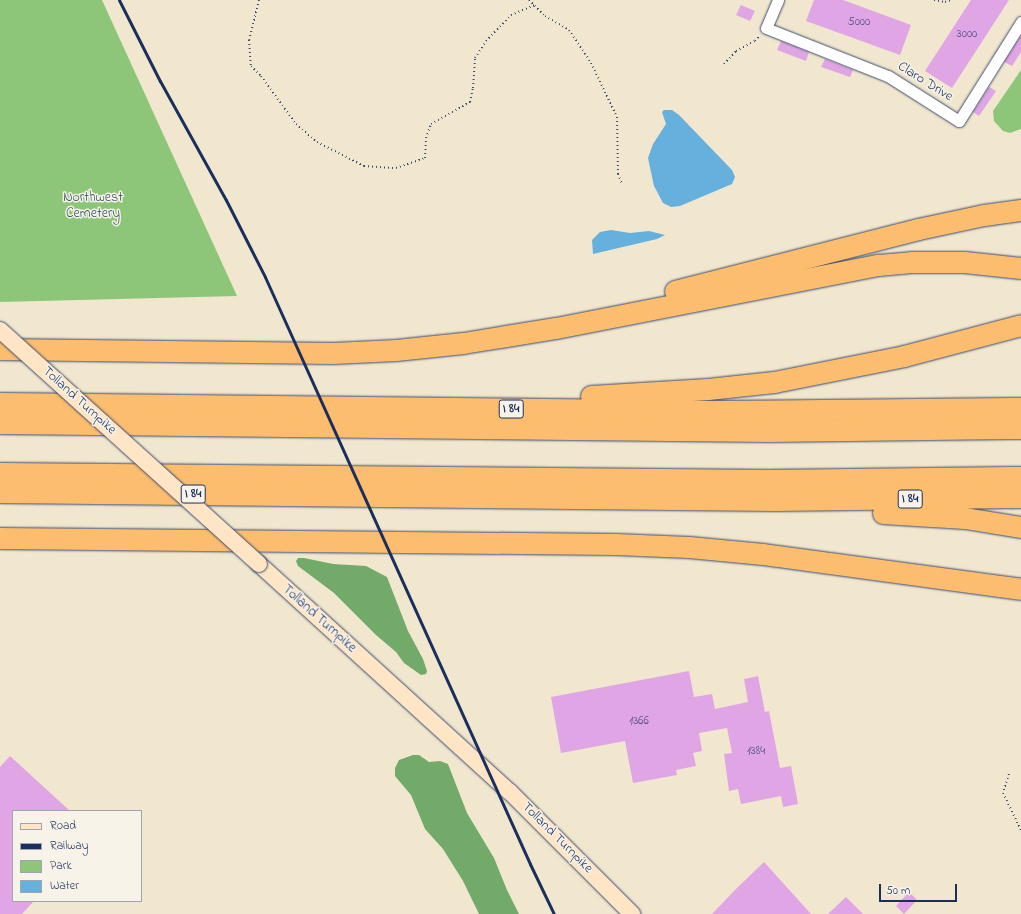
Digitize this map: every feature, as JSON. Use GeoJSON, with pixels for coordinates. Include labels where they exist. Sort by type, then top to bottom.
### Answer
{"type":"FeatureCollection","features":[{"type":"Feature","properties":{"kind":"highway"},"geometry":{"type":"LineString","coordinates":[[515,334],[554,322],[918,229],[978,216],[1021,210]]}},
{"type":"Feature","properties":{"kind":"highway"},"geometry":{"type":"LineString","coordinates":[[0,349],[361,352],[439,346],[556,328],[878,265],[911,262],[964,262],[1021,268]]}},
{"type":"Feature","properties":{"kind":"highway"},"geometry":{"type":"LineString","coordinates":[[502,409],[554,398],[689,391],[774,382],[889,359],[1021,325]]}},
{"type":"Feature","properties":{"kind":"highway","name":"I 84"},"geometry":{"type":"LineString","coordinates":[[0,403],[793,411],[1021,408]]}},
{"type":"Feature","properties":{"kind":"highway"},"geometry":{"type":"LineString","coordinates":[[0,423],[792,431],[1021,428]]}},
{"type":"Feature","properties":{"kind":"highway"},"geometry":{"type":"LineString","coordinates":[[0,473],[783,480],[1021,477]]}},
{"type":"Feature","properties":{"kind":"highway","name":"I 84"},"geometry":{"type":"LineString","coordinates":[[0,492],[798,500],[1021,497]]}},
{"type":"Feature","properties":{"kind":"highway"},"geometry":{"type":"LineString","coordinates":[[798,500],[840,512],[948,516],[1021,527]]}},
{"type":"Feature","properties":{"kind":"highway"},"geometry":{"type":"LineString","coordinates":[[0,538],[615,544],[682,547],[763,554],[1021,589]]}},
{"type":"Feature","properties":{"kind":"main road","name":"Tolland Turnpike"},"geometry":{"type":"LineString","coordinates":[[0,330],[514,796],[632,914]]}},
{"type":"Feature","properties":{"kind":"street"},"geometry":{"type":"LineString","coordinates":[[766,28],[778,0]]}},
{"type":"Feature","properties":{"kind":"street","name":"Claro Drive"},"geometry":{"type":"LineString","coordinates":[[766,28],[888,76],[959,121],[1021,22]]}},
{"type":"Feature","properties":{"kind":"path"},"geometry":{"type":"LineString","coordinates":[[259,0],[249,40],[251,66],[261,76],[296,124],[317,142],[364,166],[396,168],[425,158],[426,138],[431,124],[470,102],[473,88],[475,58],[486,41],[511,15],[534,5]]}},
{"type":"Feature","properties":{"kind":"path"},"geometry":{"type":"LineString","coordinates":[[529,0],[545,16],[568,30],[591,62],[616,117],[618,174],[622,184]]}},
{"type":"Feature","properties":{"kind":"path"},"geometry":{"type":"LineString","coordinates":[[934,0],[945,2],[951,0]]}},
{"type":"Feature","properties":{"kind":"path"},"geometry":{"type":"LineString","coordinates":[[724,64],[736,51],[755,41],[766,28]]}},
{"type":"Feature","properties":{"kind":"path"},"geometry":{"type":"LineString","coordinates":[[1009,774],[1003,793],[1021,830]]}},
{"type":"Feature","properties":{"kind":"green space","name":"Northwest Cemetery"},"geometry":{"type":"Polygon","coordinates":[[[0,0],[102,0],[237,296],[0,302],[0,0]]]}},
{"type":"Feature","properties":{"kind":"green space"},"geometry":{"type":"Polygon","coordinates":[[[1021,70],[1021,129],[1010,133],[1003,131],[994,121],[993,111],[1021,70]]]}},
{"type":"Feature","properties":{"kind":"green space"},"geometry":{"type":"Polygon","coordinates":[[[298,558],[333,564],[366,566],[387,577],[408,631],[423,659],[427,671],[426,674],[421,675],[404,663],[396,652],[376,635],[334,593],[298,566],[296,561],[298,558]]]}},
{"type":"Feature","properties":{"kind":"green space"},"geometry":{"type":"Polygon","coordinates":[[[413,755],[419,755],[429,762],[440,761],[448,764],[467,813],[494,858],[519,914],[479,914],[463,881],[443,849],[425,829],[411,795],[395,776],[395,768],[399,760],[413,755]]]}},
{"type":"Feature","properties":{"kind":"water"},"geometry":{"type":"Polygon","coordinates":[[[664,110],[672,110],[679,115],[732,170],[735,177],[732,184],[680,206],[671,207],[663,203],[654,186],[648,158],[653,144],[666,124],[662,112],[664,110]]]}},
{"type":"Feature","properties":{"kind":"water"},"geometry":{"type":"Polygon","coordinates":[[[611,230],[630,233],[649,231],[665,235],[657,239],[593,254],[592,240],[600,232],[611,230]]]}},
{"type":"Feature","properties":{"kind":"building"},"geometry":{"type":"Polygon","coordinates":[[[814,0],[843,0],[911,25],[900,55],[806,21],[814,0]]]}},
{"type":"Feature","properties":{"kind":"building"},"geometry":{"type":"Polygon","coordinates":[[[971,0],[1009,0],[952,88],[925,71],[971,0]]]}},
{"type":"Feature","properties":{"kind":"building"},"geometry":{"type":"Polygon","coordinates":[[[741,5],[755,11],[750,21],[736,15],[741,5]]]}},
{"type":"Feature","properties":{"kind":"building"},"geometry":{"type":"Polygon","coordinates":[[[1021,35],[1021,52],[1012,66],[1004,62],[1021,35]]]}},
{"type":"Feature","properties":{"kind":"building"},"geometry":{"type":"Polygon","coordinates":[[[781,41],[809,52],[806,61],[777,50],[781,41]]]}},
{"type":"Feature","properties":{"kind":"building"},"geometry":{"type":"Polygon","coordinates":[[[825,59],[853,70],[850,77],[821,67],[825,59]]]}},
{"type":"Feature","properties":{"kind":"building"},"geometry":{"type":"Polygon","coordinates":[[[989,87],[996,91],[979,116],[973,112],[989,87]]]}},
{"type":"Feature","properties":{"kind":"building"},"geometry":{"type":"Polygon","coordinates":[[[689,671],[694,697],[712,694],[715,709],[748,702],[744,679],[758,676],[765,712],[769,711],[780,768],[791,766],[798,804],[783,807],[781,796],[741,804],[738,789],[729,791],[724,754],[732,753],[727,728],[699,733],[702,751],[693,753],[696,766],[676,770],[677,775],[633,783],[625,741],[561,753],[551,697],[689,671]]]}},
{"type":"Feature","properties":{"kind":"building"},"geometry":{"type":"Polygon","coordinates":[[[10,756],[69,810],[12,810],[12,902],[33,902],[22,914],[0,914],[0,767],[10,756]]]}},
{"type":"Feature","properties":{"kind":"building"},"geometry":{"type":"Polygon","coordinates":[[[764,862],[811,914],[712,914],[737,888],[764,862]]]}},
{"type":"Feature","properties":{"kind":"building"},"geometry":{"type":"Polygon","coordinates":[[[909,892],[917,900],[904,914],[896,906],[909,892]]]}},
{"type":"Feature","properties":{"kind":"building"},"geometry":{"type":"Polygon","coordinates":[[[846,897],[863,914],[828,914],[846,897]]]}},
{"type":"Feature","properties":{"kind":"railway"},"geometry":{"type":"LineString","coordinates":[[119,0],[160,81],[226,200],[265,277],[554,914]]}}]}
